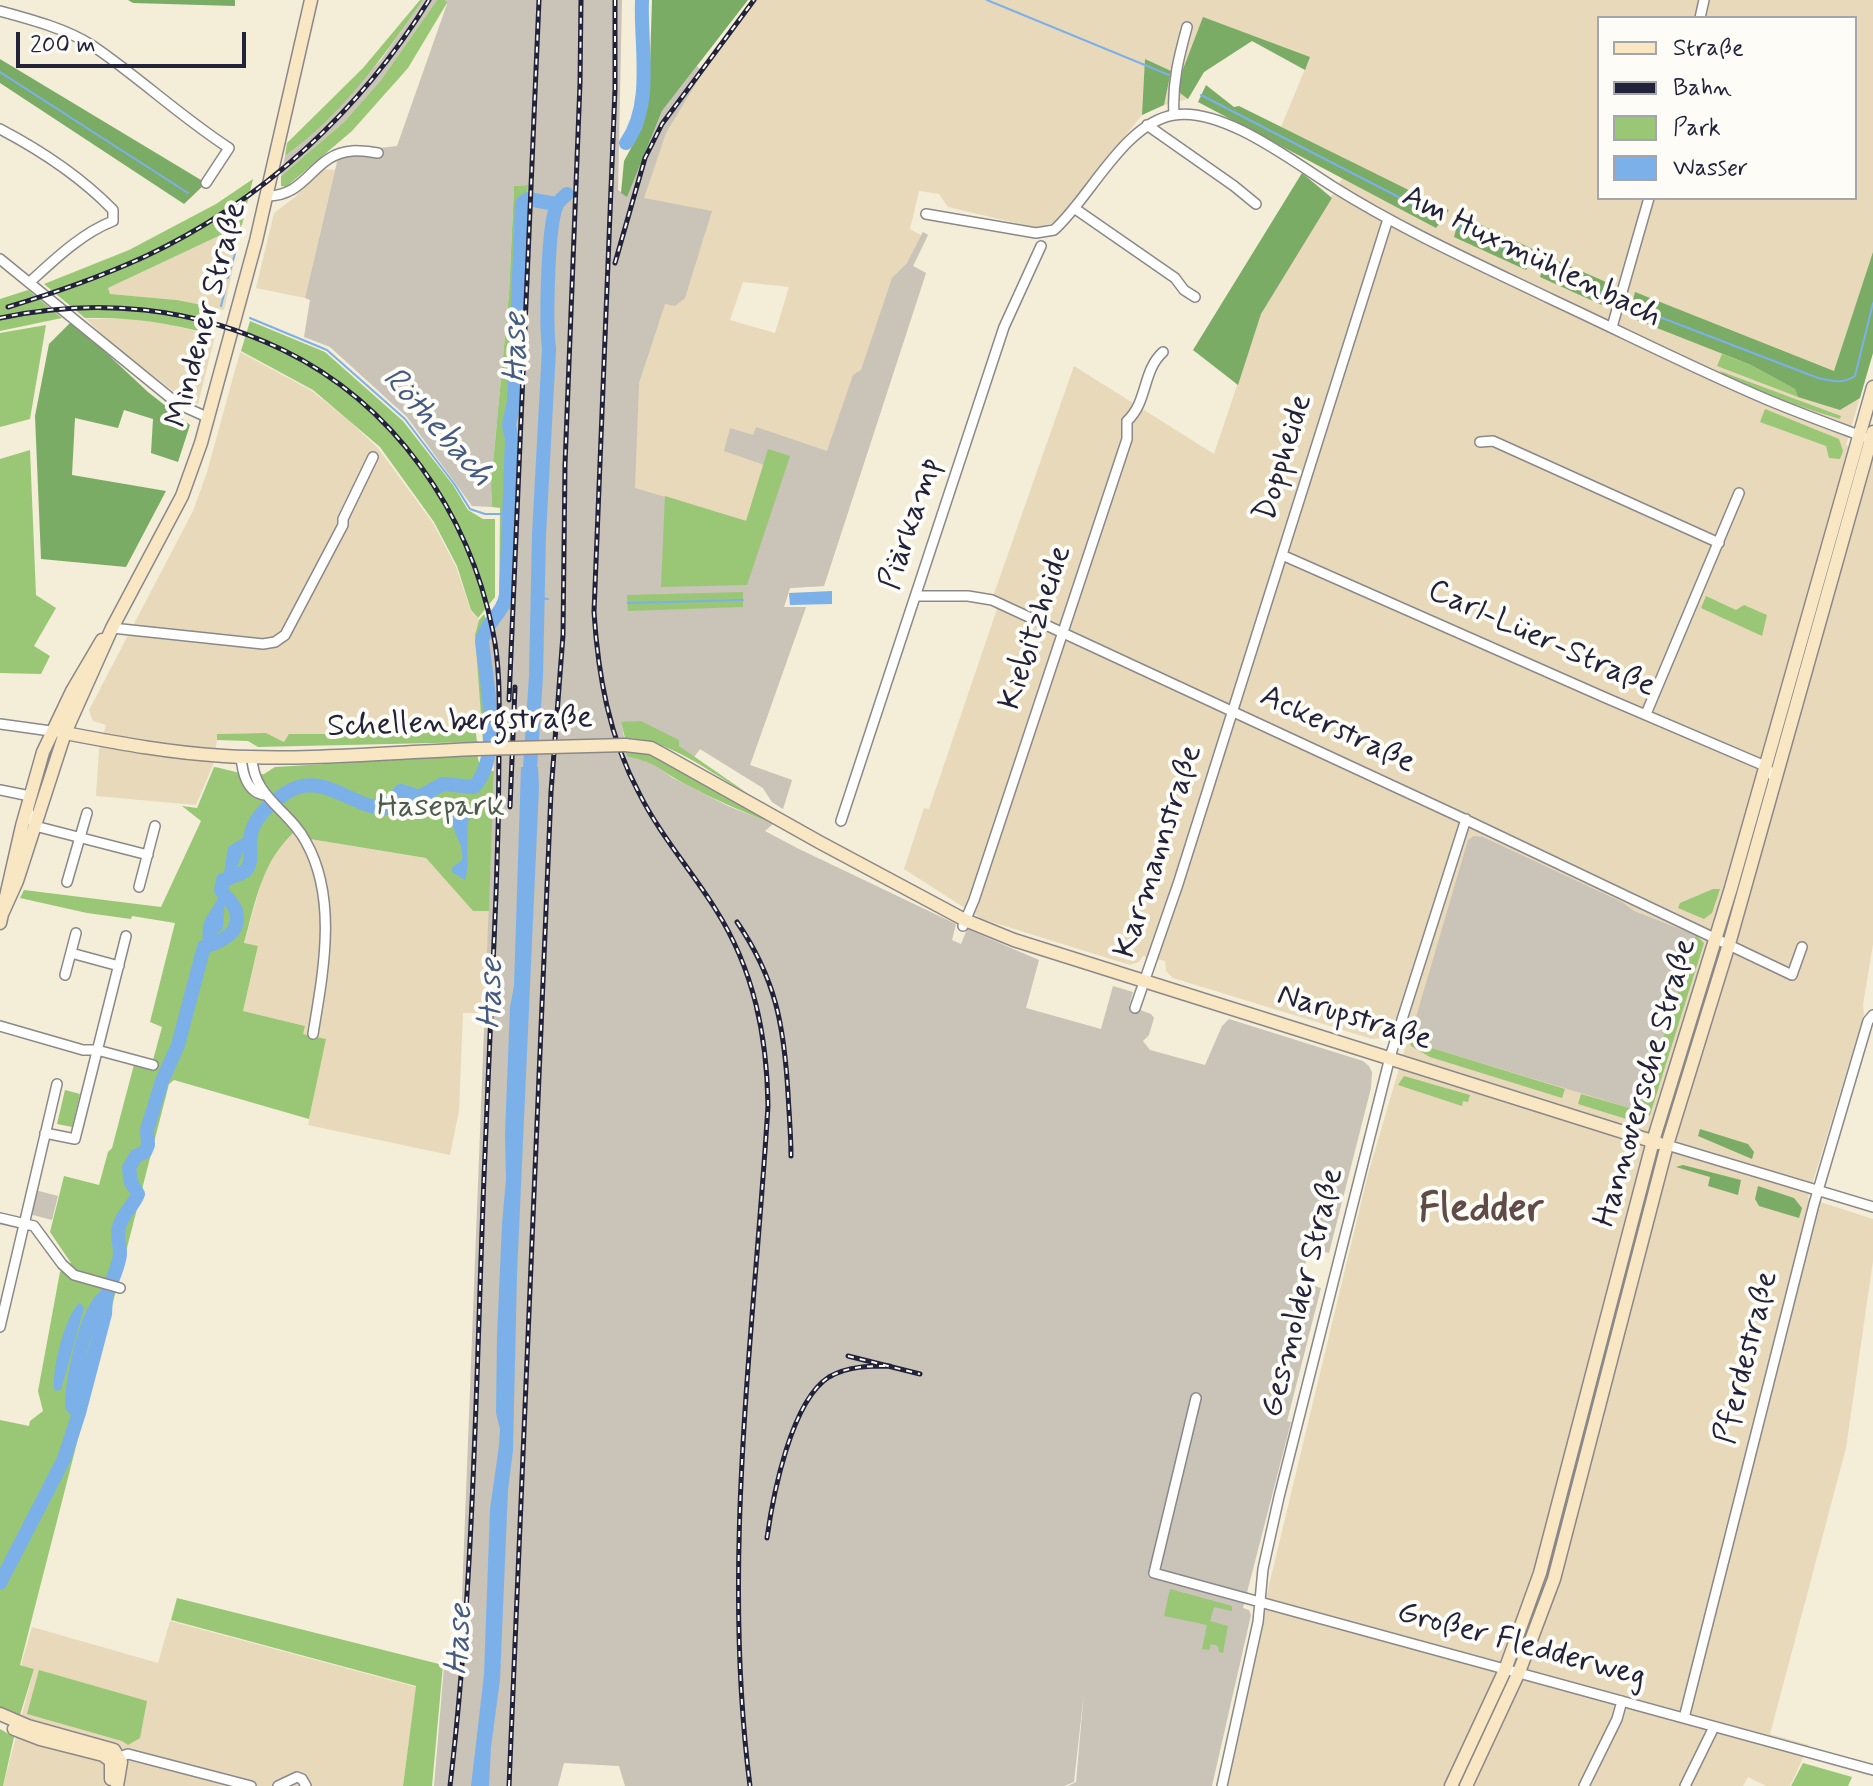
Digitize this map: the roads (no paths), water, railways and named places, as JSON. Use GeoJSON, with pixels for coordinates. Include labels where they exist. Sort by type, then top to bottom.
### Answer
{"type":"FeatureCollection","features":[{"type":"Feature","properties":{"kind":"main road","name":"Mindener Straße"},"geometry":{"type":"LineString","coordinates":[[2,918],[65,733],[112,628],[182,496],[209,418],[266,196],[311,0]]}},
{"type":"Feature","properties":{"kind":"main road","name":"Hannoversche Straße"},"geometry":{"type":"LineString","coordinates":[[1451,1786],[1505,1670],[1540,1573],[1653,1141],[1775,779],[1869,437],[1873,387]]}},
{"type":"Feature","properties":{"kind":"main road","name":"Hannoversche Straße"},"geometry":{"type":"LineString","coordinates":[[1466,1786],[1519,1672],[1554,1579],[1723,940],[1765,766],[1869,437]]}},
{"type":"Feature","properties":{"kind":"main road","name":"Mindener Straße"},"geometry":{"type":"LineString","coordinates":[[2,918],[29,802],[52,731],[94,649],[112,628]]}},
{"type":"Feature","properties":{"kind":"main road","name":"Schellenbergstraße"},"geometry":{"type":"LineString","coordinates":[[65,733],[182,753],[247,757],[625,745],[651,748],[832,849]]}},
{"type":"Feature","properties":{"kind":"main road","name":"Narupstraße"},"geometry":{"type":"LineString","coordinates":[[832,849],[964,923],[1667,1145]]}},
{"type":"Feature","properties":{"kind":"main road"},"geometry":{"type":"LineString","coordinates":[[0,1714],[28,1726],[108,1747],[121,1768],[117,1786]]}},
{"type":"Feature","properties":{"kind":"main road"},"geometry":{"type":"LineString","coordinates":[[0,1723],[40,1739],[115,1758]]}},
{"type":"Feature","properties":{"kind":"main road"},"geometry":{"type":"LineString","coordinates":[[109,1786],[115,1758]]}},
{"type":"Feature","properties":{"kind":"street"},"geometry":{"type":"LineString","coordinates":[[0,11],[68,33],[92,46],[193,125],[229,148],[206,183]]}},
{"type":"Feature","properties":{"kind":"street"},"geometry":{"type":"LineString","coordinates":[[1174,115],[1172,93],[1187,27]]}},
{"type":"Feature","properties":{"kind":"street","name":"Am Huxmühlenbach"},"geometry":{"type":"LineString","coordinates":[[926,214],[1036,233],[1054,230],[1137,132],[1174,115],[1201,116],[1231,126],[1388,219],[1612,327],[1767,400],[1869,437]]}},
{"type":"Feature","properties":{"kind":"street"},"geometry":{"type":"LineString","coordinates":[[1147,125],[1256,204]]}},
{"type":"Feature","properties":{"kind":"street"},"geometry":{"type":"LineString","coordinates":[[0,129],[99,195],[113,210],[113,221],[99,226],[31,281]]}},
{"type":"Feature","properties":{"kind":"street"},"geometry":{"type":"LineString","coordinates":[[266,196],[291,192],[320,164],[335,156],[353,151],[378,153]]}},
{"type":"Feature","properties":{"kind":"street"},"geometry":{"type":"LineString","coordinates":[[1612,327],[1648,200]]}},
{"type":"Feature","properties":{"kind":"street"},"geometry":{"type":"LineString","coordinates":[[1074,208],[1175,278],[1184,290],[1195,297]]}},
{"type":"Feature","properties":{"kind":"street","name":"Doppheide"},"geometry":{"type":"LineString","coordinates":[[1233,712],[1388,219]]}},
{"type":"Feature","properties":{"kind":"street","name":"Piärkamp"},"geometry":{"type":"LineString","coordinates":[[841,821],[1004,327],[1041,246]]}},
{"type":"Feature","properties":{"kind":"street"},"geometry":{"type":"LineString","coordinates":[[0,259],[31,281],[178,404],[209,418]]}},
{"type":"Feature","properties":{"kind":"street","name":"Kiebitzheide"},"geometry":{"type":"LineString","coordinates":[[964,923],[1127,439],[1127,421],[1137,412],[1153,361],[1163,352]]}},
{"type":"Feature","properties":{"kind":"street"},"geometry":{"type":"LineString","coordinates":[[1480,442],[1493,441],[1719,543]]}},
{"type":"Feature","properties":{"kind":"street"},"geometry":{"type":"LineString","coordinates":[[112,628],[263,644],[275,642],[285,635],[337,538],[373,457]]}},
{"type":"Feature","properties":{"kind":"street"},"geometry":{"type":"LineString","coordinates":[[1646,714],[1739,493]]}},
{"type":"Feature","properties":{"kind":"street","name":"Carl-Lüer-Straße"},"geometry":{"type":"LineString","coordinates":[[1282,555],[1765,766],[1775,779]]}},
{"type":"Feature","properties":{"kind":"street","name":"Ackerstraße"},"geometry":{"type":"LineString","coordinates":[[916,596],[981,597],[1723,940]]}},
{"type":"Feature","properties":{"kind":"street","name":"Karmannstraße"},"geometry":{"type":"LineString","coordinates":[[1135,1008],[1233,712]]}},
{"type":"Feature","properties":{"kind":"street"},"geometry":{"type":"LineString","coordinates":[[0,724],[65,733]]}},
{"type":"Feature","properties":{"kind":"street"},"geometry":{"type":"LineString","coordinates":[[247,757],[246,780],[254,791],[265,795],[280,809],[312,852],[324,903],[323,953],[313,1034]]}},
{"type":"Feature","properties":{"kind":"street"},"geometry":{"type":"LineString","coordinates":[[0,790],[29,802],[35,826],[148,855]]}},
{"type":"Feature","properties":{"kind":"street"},"geometry":{"type":"LineString","coordinates":[[67,882],[87,813]]}},
{"type":"Feature","properties":{"kind":"street","name":"Gesmolder Straße"},"geometry":{"type":"LineString","coordinates":[[1222,1786],[1258,1622],[1272,1525],[1390,1057],[1466,819]]}},
{"type":"Feature","properties":{"kind":"street"},"geometry":{"type":"LineString","coordinates":[[139,887],[155,826]]}},
{"type":"Feature","properties":{"kind":"street"},"geometry":{"type":"LineString","coordinates":[[65,975],[76,933]]}},
{"type":"Feature","properties":{"kind":"street"},"geometry":{"type":"LineString","coordinates":[[45,1133],[75,1139],[126,936]]}},
{"type":"Feature","properties":{"kind":"street","name":"Hannoversche Straße"},"geometry":{"type":"LineString","coordinates":[[1723,940],[1792,975],[1802,947]]}},
{"type":"Feature","properties":{"kind":"street"},"geometry":{"type":"LineString","coordinates":[[71,953],[119,966]]}},
{"type":"Feature","properties":{"kind":"street","name":"Pferdestraße"},"geometry":{"type":"LineString","coordinates":[[1684,1718],[1795,1275],[1868,1021],[1873,1015]]}},
{"type":"Feature","properties":{"kind":"street"},"geometry":{"type":"LineString","coordinates":[[0,1026],[83,1050],[97,1050],[153,1065]]}},
{"type":"Feature","properties":{"kind":"street"},"geometry":{"type":"LineString","coordinates":[[0,1327],[57,1084]]}},
{"type":"Feature","properties":{"kind":"street","name":"Narupstraße"},"geometry":{"type":"LineString","coordinates":[[1667,1145],[1873,1207]]}},
{"type":"Feature","properties":{"kind":"street"},"geometry":{"type":"LineString","coordinates":[[0,1218],[34,1226],[67,1270],[80,1278],[120,1288]]}},
{"type":"Feature","properties":{"kind":"street","name":"Großer Fledderweg"},"geometry":{"type":"LineString","coordinates":[[1196,1398],[1154,1573],[1873,1770]]}},
{"type":"Feature","properties":{"kind":"street"},"geometry":{"type":"LineString","coordinates":[[1584,1786],[1622,1701]]}},
{"type":"Feature","properties":{"kind":"street"},"geometry":{"type":"LineString","coordinates":[[1685,1786],[1714,1727]]}},
{"type":"Feature","properties":{"kind":"street"},"geometry":{"type":"LineString","coordinates":[[115,1758],[128,1754],[251,1786]]}},
{"type":"Feature","properties":{"kind":"street"},"geometry":{"type":"LineString","coordinates":[[278,1786],[297,1777],[306,1786]]}},
{"type":"Feature","properties":{"kind":"water"},"geometry":{"type":"Polygon","coordinates":[[[832,591],[832,604],[790,605],[789,593],[832,591]]]}},
{"type":"Feature","properties":{"kind":"water"},"geometry":{"type":"Polygon","coordinates":[[[521,767],[538,767],[539,787],[517,1274],[513,1450],[508,1490],[500,1680],[489,1786],[471,1786],[484,1675],[490,1509],[500,1429],[496,1413],[497,1336],[521,767]]]}},
{"type":"Feature","properties":{"kind":"water"},"geometry":{"type":"Polygon","coordinates":[[[455,809],[462,810],[469,817],[465,880],[452,872],[452,868],[462,860],[451,819],[455,809]]]}},
{"type":"Feature","properties":{"kind":"water"},"geometry":{"type":"Polygon","coordinates":[[[251,833],[236,869],[223,880],[228,847],[251,833]]]}},
{"type":"Feature","properties":{"kind":"water"},"geometry":{"type":"Polygon","coordinates":[[[221,890],[225,898],[223,928],[210,945],[204,947],[203,927],[221,890]]]}},
{"type":"Feature","properties":{"kind":"water"},"geometry":{"type":"Polygon","coordinates":[[[80,1303],[84,1308],[61,1390],[55,1391],[60,1344],[69,1318],[80,1303]]]}},
{"type":"Feature","properties":{"kind":"waterway","name":"Hase"},"geometry":{"type":"LineString","coordinates":[[626,143],[635,128],[643,93],[642,0]]}},
{"type":"Feature","properties":{"kind":"waterway"},"geometry":{"type":"LineString","coordinates":[[987,0],[1169,75]]}},
{"type":"Feature","properties":{"kind":"waterway","name":"Röthebach"},"geometry":{"type":"LineString","coordinates":[[0,72],[188,193]]}},
{"type":"Feature","properties":{"kind":"waterway"},"geometry":{"type":"LineString","coordinates":[[1201,95],[1443,220]]}},
{"type":"Feature","properties":{"kind":"waterway","name":"Hase"},"geometry":{"type":"LineString","coordinates":[[529,784],[549,349],[550,251],[554,213],[567,194]]}},
{"type":"Feature","properties":{"kind":"waterway","name":"Hase"},"geometry":{"type":"LineString","coordinates":[[0,1583],[64,1459],[79,1413],[72,1406],[74,1380],[86,1330],[99,1303],[106,1296],[117,1269],[120,1222],[138,1194],[131,1182],[129,1168],[148,1145],[147,1130],[162,1081],[178,1045],[204,947],[229,935],[236,925],[235,908],[221,890],[223,880],[248,867],[250,838],[256,821],[275,801],[299,787],[324,787],[360,802],[385,808],[401,791],[419,797],[443,784],[474,787],[483,773],[488,757],[490,717],[482,641],[506,595],[512,439],[509,425],[514,402],[522,203],[528,199],[556,204]]}},
{"type":"Feature","properties":{"kind":"waterway"},"geometry":{"type":"LineString","coordinates":[[1456,226],[1533,261]]}},
{"type":"Feature","properties":{"kind":"waterway","name":"Röthebach"},"geometry":{"type":"LineString","coordinates":[[217,245],[236,250],[228,278]]}},
{"type":"Feature","properties":{"kind":"waterway"},"geometry":{"type":"LineString","coordinates":[[1543,266],[1611,297]]}},
{"type":"Feature","properties":{"kind":"waterway","name":"Röthebach"},"geometry":{"type":"LineString","coordinates":[[221,306],[225,291]]}},
{"type":"Feature","properties":{"kind":"waterway"},"geometry":{"type":"LineString","coordinates":[[1631,306],[1818,378],[1837,381],[1855,376],[1873,303]]}},
{"type":"Feature","properties":{"kind":"waterway","name":"Röthebach"},"geometry":{"type":"LineString","coordinates":[[250,318],[327,350],[405,419],[470,509],[485,514],[507,514]]}},
{"type":"Feature","properties":{"kind":"waterway"},"geometry":{"type":"LineString","coordinates":[[538,598],[548,599]]}},
{"type":"Feature","properties":{"kind":"waterway"},"geometry":{"type":"LineString","coordinates":[[628,603],[743,600]]}},
{"type":"Feature","properties":{"kind":"waterway","name":"Hase"},"geometry":{"type":"LineString","coordinates":[[79,1413],[105,1314],[106,1296]]}},
{"type":"Feature","properties":{"kind":"railway"},"geometry":{"type":"LineString","coordinates":[[8,307],[144,257],[187,235],[268,181],[340,115],[372,79],[429,0]]}},
{"type":"Feature","properties":{"kind":"railway"},"geometry":{"type":"LineString","coordinates":[[509,700],[539,0]]}},
{"type":"Feature","properties":{"kind":"railway"},"geometry":{"type":"LineString","coordinates":[[509,1786],[551,792],[563,635],[565,465],[581,0]]}},
{"type":"Feature","properties":{"kind":"railway"},"geometry":{"type":"LineString","coordinates":[[615,0],[615,89],[594,612],[598,659],[613,728],[639,793],[716,910],[740,956],[756,1004],[767,1080],[768,1106],[739,1531],[742,1701],[750,1786]]}},
{"type":"Feature","properties":{"kind":"railway"},"geometry":{"type":"LineString","coordinates":[[615,263],[645,158],[662,124],[754,0]]}},
{"type":"Feature","properties":{"kind":"railway"},"geometry":{"type":"LineString","coordinates":[[0,318],[73,308],[144,310],[215,324],[283,350],[323,373],[359,400],[392,431],[421,466],[445,504],[466,545],[482,588],[496,647],[498,676],[498,841],[469,1558],[450,1786]]}},
{"type":"Feature","properties":{"kind":"railway"},"geometry":{"type":"LineString","coordinates":[[510,807],[515,687]]}},
{"type":"Feature","properties":{"kind":"railway"},"geometry":{"type":"LineString","coordinates":[[737,922],[761,963],[776,1004],[786,1069],[791,1156]]}},
{"type":"Feature","properties":{"kind":"railway"},"geometry":{"type":"LineString","coordinates":[[848,1356],[920,1374]]}},
{"type":"Feature","properties":{"kind":"railway"},"geometry":{"type":"LineString","coordinates":[[767,1538],[786,1450],[804,1406],[816,1389],[829,1377],[844,1371],[890,1366]]}},
{"type":"Feature","properties":{"kind":"district","name":"Fledder"},"geometry":{"type":"Point","coordinates":[1481,1212]}},
{"type":"Feature","properties":{"kind":"park label","name":"Hasepark"},"geometry":{"type":"Point","coordinates":[441,808]}}]}
